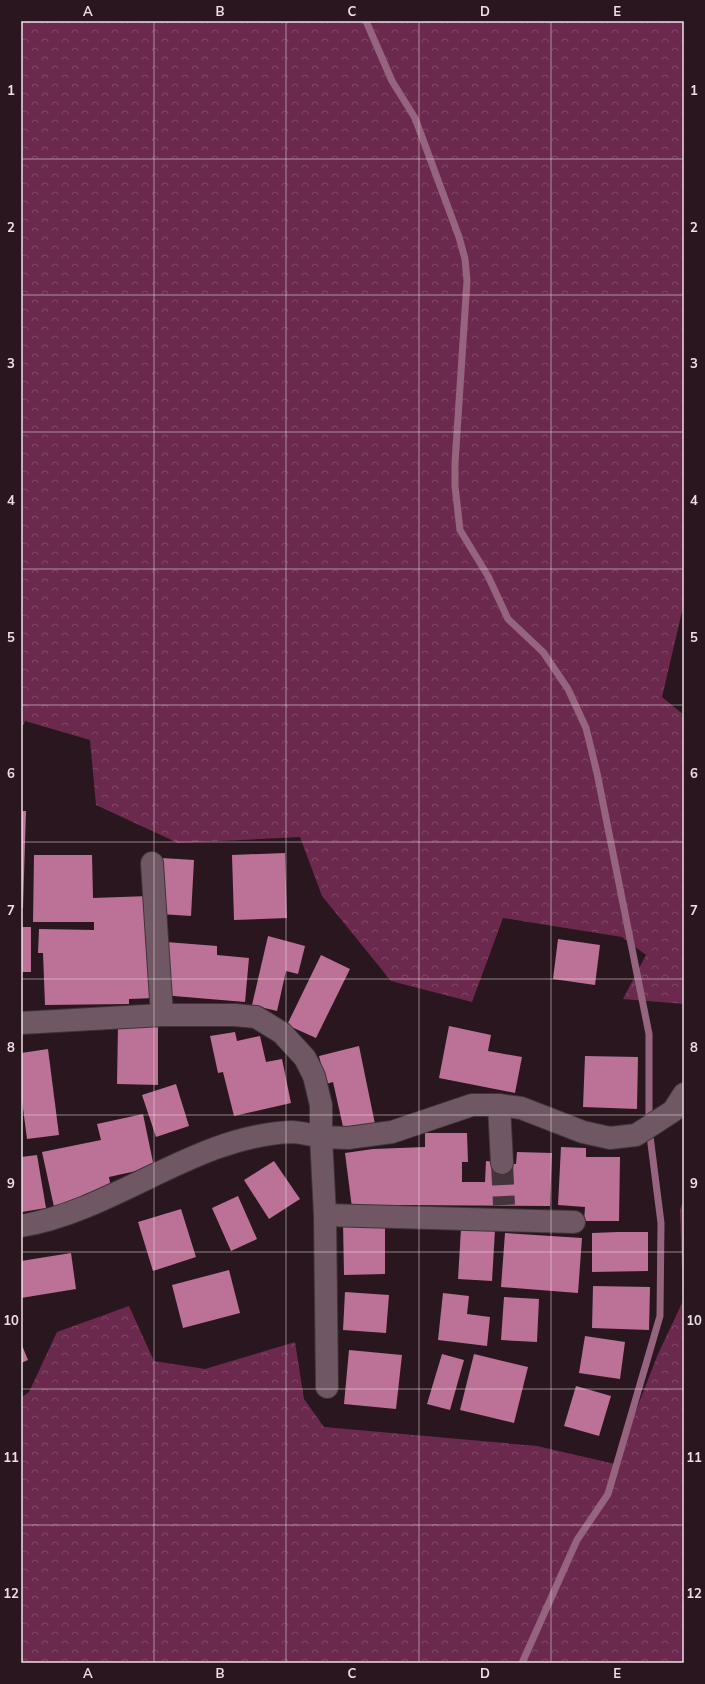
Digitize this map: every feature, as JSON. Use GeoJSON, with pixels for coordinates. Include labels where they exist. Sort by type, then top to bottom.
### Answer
{"type":"FeatureCollection","features":[{"type":"Feature","properties":{"kind":"street"},"geometry":{"type":"LineString","coordinates":[[152,863],[162,1015]]}},
{"type":"Feature","properties":{"kind":"street"},"geometry":{"type":"LineString","coordinates":[[21,1023],[162,1015],[235,1015],[256,1017],[282,1033],[305,1058],[314,1076],[320,1105],[325,1214],[327,1387]]}},
{"type":"Feature","properties":{"kind":"street"},"geometry":{"type":"LineString","coordinates":[[21,1226],[35,1224],[70,1213],[187,1160],[238,1140],[260,1135],[292,1132],[321,1137],[348,1138],[392,1132],[472,1104],[499,1105],[521,1108],[582,1132],[610,1138],[636,1135],[679,1102]]}},
{"type":"Feature","properties":{"kind":"street"},"geometry":{"type":"LineString","coordinates":[[499,1105],[502,1163]]}},
{"type":"Feature","properties":{"kind":"street"},"geometry":{"type":"LineString","coordinates":[[325,1214],[504,1212],[574,1222]]}},
{"type":"Feature","properties":{"kind":"green space"},"geometry":{"type":"Polygon","coordinates":[[[21,21],[684,21],[684,603],[662,697],[684,715],[684,1004],[623,999],[646,955],[622,937],[503,918],[472,1002],[391,981],[322,896],[300,837],[178,843],[96,805],[90,740],[25,721],[21,730],[21,21]]]}},
{"type":"Feature","properties":{"kind":"green space"},"geometry":{"type":"Polygon","coordinates":[[[684,1198],[684,1663],[21,1663],[21,1398],[29,1392],[57,1332],[129,1306],[154,1361],[205,1369],[295,1342],[304,1399],[324,1427],[537,1446],[615,1464],[658,1354],[683,1301],[680,1210],[684,1198]]]}},
{"type":"Feature","properties":{"kind":"building"},"geometry":{"type":"Polygon","coordinates":[[[21,811],[26,811],[23,908],[21,908],[21,811]]]}},
{"type":"Feature","properties":{"kind":"building"},"geometry":{"type":"Polygon","coordinates":[[[285,853],[287,918],[234,920],[232,855],[285,853]]]}},
{"type":"Feature","properties":{"kind":"building"},"geometry":{"type":"Polygon","coordinates":[[[34,855],[92,855],[93,898],[149,896],[155,998],[129,999],[129,1004],[45,1005],[43,953],[38,953],[39,929],[94,930],[94,922],[33,922],[34,855]]]}},
{"type":"Feature","properties":{"kind":"building"},"geometry":{"type":"Polygon","coordinates":[[[162,858],[194,860],[191,916],[160,914],[162,858]]]}},
{"type":"Feature","properties":{"kind":"building"},"geometry":{"type":"Polygon","coordinates":[[[21,927],[31,927],[31,972],[21,972],[21,927]]]}},
{"type":"Feature","properties":{"kind":"building"},"geometry":{"type":"Polygon","coordinates":[[[268,936],[305,946],[298,974],[286,971],[277,1011],[252,1005],[268,936]]]}},
{"type":"Feature","properties":{"kind":"building"},"geometry":{"type":"Polygon","coordinates":[[[558,939],[600,945],[595,985],[553,979],[558,939]]]}},
{"type":"Feature","properties":{"kind":"building"},"geometry":{"type":"Polygon","coordinates":[[[166,942],[217,946],[217,955],[249,958],[245,1002],[162,995],[166,942]]]}},
{"type":"Feature","properties":{"kind":"building"},"geometry":{"type":"Polygon","coordinates":[[[321,955],[350,969],[316,1038],[287,1025],[321,955]]]}},
{"type":"Feature","properties":{"kind":"building"},"geometry":{"type":"Polygon","coordinates":[[[118,1025],[158,1025],[158,1085],[117,1084],[118,1025]]]}},
{"type":"Feature","properties":{"kind":"building"},"geometry":{"type":"Polygon","coordinates":[[[449,1026],[491,1035],[488,1051],[522,1057],[515,1093],[439,1078],[449,1026]]]}},
{"type":"Feature","properties":{"kind":"building"},"geometry":{"type":"Polygon","coordinates":[[[235,1032],[237,1041],[260,1036],[266,1062],[282,1059],[291,1103],[234,1116],[223,1072],[218,1073],[210,1036],[235,1032]]]}},
{"type":"Feature","properties":{"kind":"building"},"geometry":{"type":"Polygon","coordinates":[[[359,1046],[375,1124],[344,1131],[333,1082],[326,1084],[319,1056],[359,1046]]]}},
{"type":"Feature","properties":{"kind":"building"},"geometry":{"type":"Polygon","coordinates":[[[48,1049],[59,1135],[27,1139],[21,1093],[21,1053],[48,1049]]]}},
{"type":"Feature","properties":{"kind":"building"},"geometry":{"type":"Polygon","coordinates":[[[585,1056],[638,1057],[637,1109],[583,1107],[585,1056]]]}},
{"type":"Feature","properties":{"kind":"building"},"geometry":{"type":"Polygon","coordinates":[[[176,1084],[189,1126],[156,1137],[142,1095],[176,1084]]]}},
{"type":"Feature","properties":{"kind":"building"},"geometry":{"type":"Polygon","coordinates":[[[143,1114],[154,1167],[109,1177],[112,1194],[54,1207],[42,1152],[101,1140],[97,1124],[143,1114]]]}},
{"type":"Feature","properties":{"kind":"building"},"geometry":{"type":"Polygon","coordinates":[[[425,1133],[467,1133],[468,1162],[462,1162],[462,1182],[485,1182],[486,1161],[516,1164],[517,1152],[552,1153],[550,1206],[401,1205],[352,1208],[345,1153],[373,1149],[425,1147],[425,1133]]]}},
{"type":"Feature","properties":{"kind":"building"},"geometry":{"type":"Polygon","coordinates":[[[561,1147],[586,1148],[586,1157],[620,1157],[619,1221],[584,1221],[585,1207],[558,1205],[561,1147]]]}},
{"type":"Feature","properties":{"kind":"building"},"geometry":{"type":"Polygon","coordinates":[[[37,1155],[46,1208],[22,1212],[21,1157],[37,1155]]]}},
{"type":"Feature","properties":{"kind":"building"},"geometry":{"type":"Polygon","coordinates":[[[274,1161],[300,1199],[269,1219],[244,1180],[274,1161]]]}},
{"type":"Feature","properties":{"kind":"building"},"geometry":{"type":"Polygon","coordinates":[[[238,1196],[257,1239],[231,1251],[212,1208],[238,1196]]]}},
{"type":"Feature","properties":{"kind":"building"},"geometry":{"type":"Polygon","coordinates":[[[181,1209],[196,1257],[153,1271],[138,1222],[181,1209]]]}},
{"type":"Feature","properties":{"kind":"building"},"geometry":{"type":"Polygon","coordinates":[[[385,1220],[385,1274],[344,1275],[343,1221],[385,1220]]]}},
{"type":"Feature","properties":{"kind":"building"},"geometry":{"type":"Polygon","coordinates":[[[461,1229],[495,1230],[492,1281],[458,1279],[461,1229]]]}},
{"type":"Feature","properties":{"kind":"building"},"geometry":{"type":"Polygon","coordinates":[[[648,1232],[648,1271],[592,1272],[592,1233],[648,1232]]]}},
{"type":"Feature","properties":{"kind":"building"},"geometry":{"type":"Polygon","coordinates":[[[505,1233],[582,1238],[578,1293],[501,1287],[505,1233]]]}},
{"type":"Feature","properties":{"kind":"building"},"geometry":{"type":"Polygon","coordinates":[[[71,1253],[76,1289],[21,1298],[21,1261],[71,1253]]]}},
{"type":"Feature","properties":{"kind":"building"},"geometry":{"type":"Polygon","coordinates":[[[229,1270],[240,1313],[183,1328],[172,1285],[229,1270]]]}},
{"type":"Feature","properties":{"kind":"building"},"geometry":{"type":"Polygon","coordinates":[[[593,1286],[650,1287],[649,1330],[592,1328],[593,1286]]]}},
{"type":"Feature","properties":{"kind":"building"},"geometry":{"type":"Polygon","coordinates":[[[345,1292],[389,1295],[386,1333],[343,1330],[345,1292]]]}},
{"type":"Feature","properties":{"kind":"building"},"geometry":{"type":"Polygon","coordinates":[[[443,1293],[469,1296],[467,1314],[490,1317],[487,1346],[438,1340],[443,1293]]]}},
{"type":"Feature","properties":{"kind":"building"},"geometry":{"type":"Polygon","coordinates":[[[504,1297],[539,1299],[537,1342],[501,1340],[504,1297]]]}},
{"type":"Feature","properties":{"kind":"building"},"geometry":{"type":"Polygon","coordinates":[[[585,1336],[625,1342],[620,1379],[579,1373],[585,1336]]]}},
{"type":"Feature","properties":{"kind":"building"},"geometry":{"type":"Polygon","coordinates":[[[21,1343],[28,1360],[21,1363],[21,1343]]]}},
{"type":"Feature","properties":{"kind":"building"},"geometry":{"type":"Polygon","coordinates":[[[349,1350],[402,1355],[396,1409],[344,1404],[349,1350]]]}},
{"type":"Feature","properties":{"kind":"building"},"geometry":{"type":"Polygon","coordinates":[[[442,1354],[464,1360],[450,1410],[427,1404],[442,1354]]]}},
{"type":"Feature","properties":{"kind":"building"},"geometry":{"type":"Polygon","coordinates":[[[474,1354],[528,1367],[514,1423],[460,1410],[474,1354]]]}},
{"type":"Feature","properties":{"kind":"building"},"geometry":{"type":"Polygon","coordinates":[[[576,1386],[611,1396],[599,1436],[564,1426],[576,1386]]]}},
{"type":"Feature","properties":{"kind":"waterway"},"geometry":{"type":"LineString","coordinates":[[366,21],[392,81],[415,118],[459,237],[465,259],[467,281],[455,463],[455,486],[460,530],[488,576],[508,619],[543,652],[568,689],[586,728],[597,773],[649,1034],[649,1128],[661,1223],[660,1316],[608,1494],[577,1540],[522,1663]]}},
{"type":"Feature","properties":{"kind":"tunnel"},"geometry":{"type":"LineString","coordinates":[[502,1163],[504,1205]]}}]}
